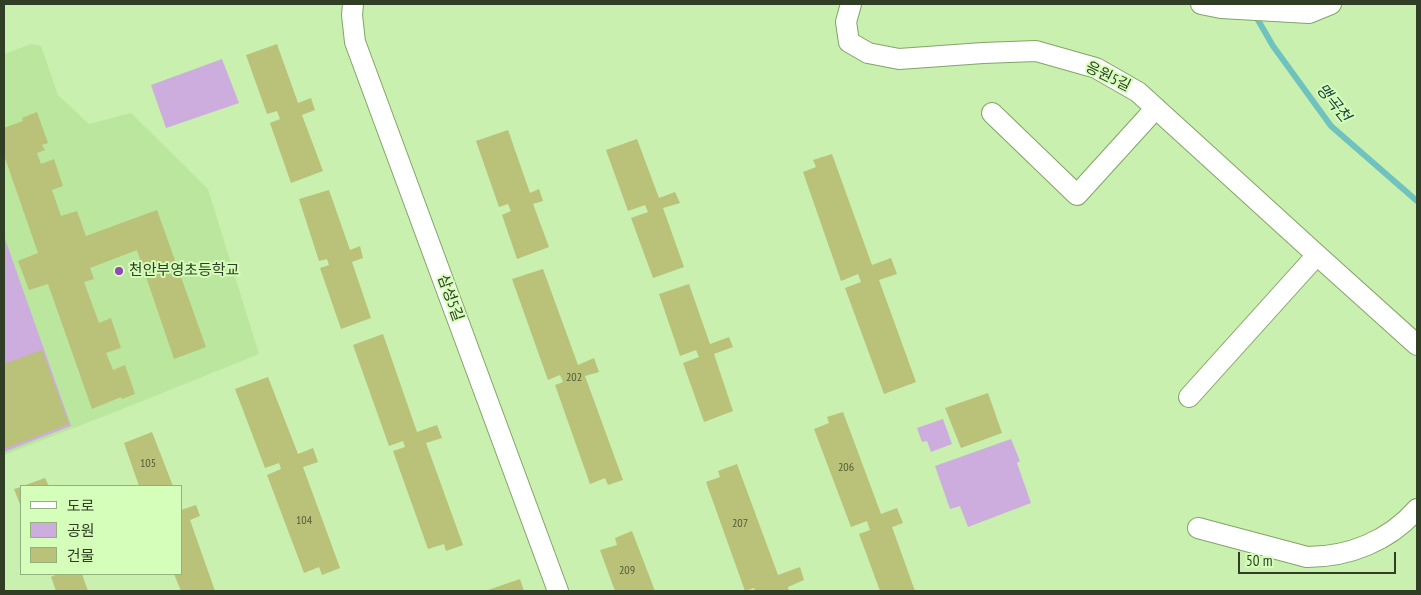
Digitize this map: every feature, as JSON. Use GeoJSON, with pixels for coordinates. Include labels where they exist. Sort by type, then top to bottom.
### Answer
{"type":"FeatureCollection","features":[{"type":"Feature","properties":{"kind":"street","name":"삼성5길"},"geometry":{"type":"LineString","coordinates":[[353,4],[352,15],[355,42],[558,591]]}},
{"type":"Feature","properties":{"kind":"street","name":"응원5길"},"geometry":{"type":"LineString","coordinates":[[851,4],[846,22],[849,42],[868,53],[899,59],[1036,51],[1096,68],[1138,92],[1417,345]]}},
{"type":"Feature","properties":{"kind":"street"},"geometry":{"type":"LineString","coordinates":[[1201,4],[1221,8],[1309,13],[1331,4]]}},
{"type":"Feature","properties":{"kind":"street"},"geometry":{"type":"LineString","coordinates":[[992,113],[1077,194],[1156,108]]}},
{"type":"Feature","properties":{"kind":"street"},"geometry":{"type":"LineString","coordinates":[[1189,397],[1317,256]]}},
{"type":"Feature","properties":{"kind":"street"},"geometry":{"type":"LineString","coordinates":[[1198,528],[1307,557],[1322,557],[1340,555],[1380,540],[1406,522],[1417,509]]}},
{"type":"Feature","properties":{"kind":"shaded area","name":"천안부영초등학교"},"geometry":{"type":"Polygon","coordinates":[[[31,44],[41,46],[58,95],[89,124],[131,113],[208,189],[259,354],[4,455],[4,54],[31,44]]]}},
{"type":"Feature","properties":{"kind":"green space"},"geometry":{"type":"Polygon","coordinates":[[[222,59],[239,103],[166,128],[151,85],[222,59]]]}},
{"type":"Feature","properties":{"kind":"green space"},"geometry":{"type":"Polygon","coordinates":[[[4,236],[71,426],[4,452],[4,236]]]}},
{"type":"Feature","properties":{"kind":"green space"},"geometry":{"type":"Polygon","coordinates":[[[943,419],[952,444],[931,452],[927,441],[922,442],[917,428],[943,419]]]}},
{"type":"Feature","properties":{"kind":"green space"},"geometry":{"type":"Polygon","coordinates":[[[1011,439],[1020,461],[1017,463],[1031,503],[968,527],[960,506],[950,509],[935,466],[1011,439]]]}},
{"type":"Feature","properties":{"kind":"building"},"geometry":{"type":"Polygon","coordinates":[[[277,44],[298,103],[311,98],[315,110],[302,115],[323,171],[291,183],[270,123],[280,119],[277,111],[267,114],[246,55],[277,44]]]}},
{"type":"Feature","properties":{"kind":"building"},"geometry":{"type":"Polygon","coordinates":[[[37,112],[48,143],[42,145],[45,150],[37,153],[41,164],[54,159],[63,186],[52,190],[61,216],[77,211],[86,236],[157,210],[206,347],[174,359],[137,250],[90,268],[94,279],[84,282],[99,323],[111,318],[121,348],[106,353],[113,370],[125,365],[135,394],[122,399],[121,397],[92,409],[48,284],[29,290],[18,261],[38,253],[4,155],[4,128],[23,121],[22,118],[37,112]]]}},
{"type":"Feature","properties":{"kind":"building"},"geometry":{"type":"Polygon","coordinates":[[[508,130],[530,193],[539,189],[543,201],[533,204],[549,247],[517,259],[502,215],[511,211],[508,204],[499,207],[476,141],[508,130]]]}},
{"type":"Feature","properties":{"kind":"building"},"geometry":{"type":"Polygon","coordinates":[[[637,139],[659,198],[675,192],[680,203],[663,208],[684,267],[653,278],[631,218],[648,212],[645,205],[628,211],[606,150],[637,139]]]}},
{"type":"Feature","properties":{"kind":"building"},"geometry":{"type":"Polygon","coordinates":[[[832,154],[872,265],[891,258],[897,274],[879,280],[916,382],[884,394],[845,288],[861,282],[858,274],[841,281],[803,172],[816,167],[813,160],[832,154]]]}},
{"type":"Feature","properties":{"kind":"building"},"geometry":{"type":"Polygon","coordinates":[[[329,190],[350,250],[360,246],[363,258],[352,262],[371,318],[341,329],[320,268],[329,265],[327,259],[319,261],[299,199],[329,190]]]}},
{"type":"Feature","properties":{"kind":"building"},"geometry":{"type":"Polygon","coordinates":[[[543,269],[578,365],[594,358],[599,372],[585,376],[623,480],[608,485],[605,478],[590,484],[555,385],[563,382],[560,375],[548,380],[512,279],[543,269]]]}},
{"type":"Feature","properties":{"kind":"building"},"geometry":{"type":"Polygon","coordinates":[[[689,284],[710,344],[729,337],[733,347],[714,354],[733,411],[704,422],[683,363],[699,357],[696,350],[680,356],[659,294],[689,284]]]}},
{"type":"Feature","properties":{"kind":"building"},"geometry":{"type":"Polygon","coordinates":[[[383,334],[417,432],[437,425],[442,438],[426,443],[463,545],[446,551],[444,544],[428,549],[393,451],[405,447],[403,441],[389,446],[353,345],[383,334]]]}},
{"type":"Feature","properties":{"kind":"building"},"geometry":{"type":"Polygon","coordinates":[[[42,350],[69,424],[4,449],[4,364],[42,350]]]}},
{"type":"Feature","properties":{"kind":"building"},"geometry":{"type":"Polygon","coordinates":[[[268,377],[298,454],[313,448],[318,462],[303,467],[340,568],[322,575],[319,567],[304,573],[267,475],[281,469],[279,463],[265,468],[235,389],[268,377]]]}},
{"type":"Feature","properties":{"kind":"building"},"geometry":{"type":"Polygon","coordinates":[[[988,393],[1002,433],[961,448],[945,408],[988,393]]]}},
{"type":"Feature","properties":{"kind":"building"},"geometry":{"type":"Polygon","coordinates":[[[843,412],[881,514],[897,508],[903,523],[892,527],[915,591],[880,591],[859,534],[870,530],[867,521],[851,527],[814,429],[829,423],[827,417],[843,412]]]}},
{"type":"Feature","properties":{"kind":"building"},"geometry":{"type":"Polygon","coordinates":[[[152,432],[173,485],[139,485],[124,443],[152,432]]]}},
{"type":"Feature","properties":{"kind":"building"},"geometry":{"type":"Polygon","coordinates":[[[737,464],[778,575],[800,567],[804,580],[788,587],[789,591],[755,591],[754,588],[745,591],[706,482],[720,477],[718,471],[737,464]]]}},
{"type":"Feature","properties":{"kind":"building"},"geometry":{"type":"Polygon","coordinates":[[[45,478],[48,485],[26,485],[45,478]]]}},
{"type":"Feature","properties":{"kind":"building"},"geometry":{"type":"Polygon","coordinates":[[[20,487],[20,504],[14,489],[20,487]]]}},
{"type":"Feature","properties":{"kind":"building"},"geometry":{"type":"Polygon","coordinates":[[[196,505],[200,516],[190,520],[215,591],[181,591],[174,575],[182,575],[182,510],[196,505]]]}},
{"type":"Feature","properties":{"kind":"building"},"geometry":{"type":"Polygon","coordinates":[[[632,531],[655,591],[615,591],[600,550],[617,545],[615,538],[632,531]]]}},
{"type":"Feature","properties":{"kind":"building"},"geometry":{"type":"Polygon","coordinates":[[[55,575],[82,575],[88,591],[56,591],[51,577],[55,575]]]}},
{"type":"Feature","properties":{"kind":"building"},"geometry":{"type":"Polygon","coordinates":[[[520,579],[524,591],[485,591],[520,579]]]}},
{"type":"Feature","properties":{"kind":"waterway","name":"맹곡천"},"geometry":{"type":"LineString","coordinates":[[1254,13],[1273,46],[1331,126],[1417,201]]}},
{"type":"Feature","properties":{"kind":"place","name":"천안부영초등학교"},"geometry":{"type":"Point","coordinates":[119,271]}}]}
